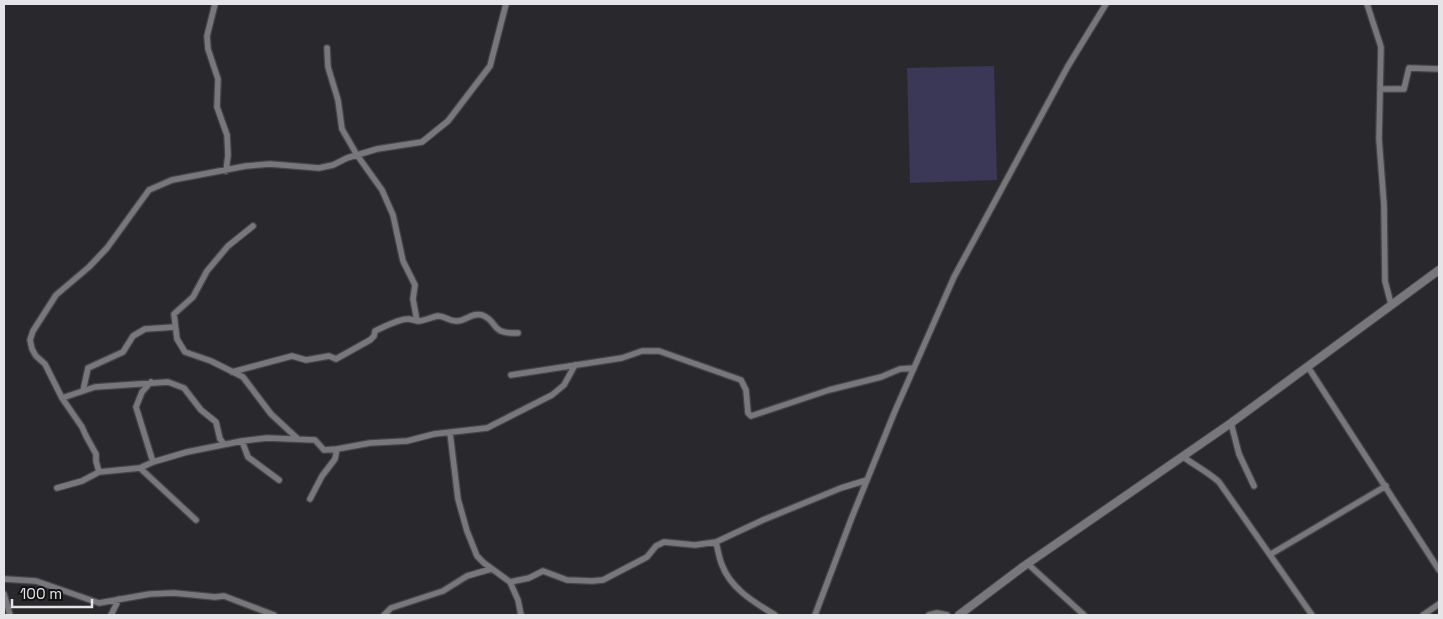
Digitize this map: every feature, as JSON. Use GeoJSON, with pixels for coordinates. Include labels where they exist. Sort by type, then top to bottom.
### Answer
{"type":"FeatureCollection","features":[{"type":"Feature","properties":{"kind":"main road"},"geometry":{"type":"LineString","coordinates":[[959,615],[1028,564],[1308,367],[1439,270]]}},
{"type":"Feature","properties":{"kind":"street"},"geometry":{"type":"LineString","coordinates":[[215,4],[206,36],[208,49],[218,79],[217,107],[227,135],[228,155],[226,171]]}},
{"type":"Feature","properties":{"kind":"street"},"geometry":{"type":"LineString","coordinates":[[99,472],[96,454],[82,427],[62,398],[45,364],[36,356],[32,349],[30,340],[33,330],[56,295],[89,267],[107,248],[149,190],[172,180],[246,166],[270,164],[319,168],[333,165],[377,149],[422,142],[448,121],[490,66],[506,4]]}},
{"type":"Feature","properties":{"kind":"street"},"geometry":{"type":"LineString","coordinates":[[815,615],[867,480],[954,277],[1068,66],[1106,4]]}},
{"type":"Feature","properties":{"kind":"street"},"geometry":{"type":"LineString","coordinates":[[1367,4],[1381,47],[1379,139],[1384,204],[1385,280],[1391,304]]}},
{"type":"Feature","properties":{"kind":"street"},"geometry":{"type":"LineString","coordinates":[[327,48],[328,67],[338,100],[342,129],[357,155],[382,190],[393,215],[402,261],[414,285],[417,321]]}},
{"type":"Feature","properties":{"kind":"street"},"geometry":{"type":"LineString","coordinates":[[1381,89],[1404,90],[1409,68],[1439,69]]}},
{"type":"Feature","properties":{"kind":"street"},"geometry":{"type":"LineString","coordinates":[[254,226],[228,246],[206,271],[193,297],[174,314],[177,339],[185,352],[211,361],[243,377],[271,414],[298,439]]}},
{"type":"Feature","properties":{"kind":"street"},"geometry":{"type":"LineString","coordinates":[[232,372],[292,356],[306,360],[329,356],[336,359],[370,340],[374,336],[375,331],[409,319],[417,321],[440,316],[452,321],[458,321],[479,314],[487,317],[497,331],[518,333]]}},
{"type":"Feature","properties":{"kind":"street"},"geometry":{"type":"LineString","coordinates":[[84,391],[88,368],[123,352],[132,336],[145,329],[176,327]]}},
{"type":"Feature","properties":{"kind":"street"},"geometry":{"type":"LineString","coordinates":[[511,375],[622,358],[642,351],[659,352],[741,380],[746,390],[748,413],[751,416],[829,390],[881,377],[900,369],[914,368]]}},
{"type":"Feature","properties":{"kind":"street"},"geometry":{"type":"LineString","coordinates":[[57,488],[82,481],[99,472],[140,468],[152,462],[242,441],[267,438],[315,440],[324,450],[337,450],[370,443],[407,441],[434,434],[450,433],[472,428],[487,428],[552,394],[564,385],[575,365]]}},
{"type":"Feature","properties":{"kind":"street"},"geometry":{"type":"LineString","coordinates":[[1308,367],[1439,570]]}},
{"type":"Feature","properties":{"kind":"street"},"geometry":{"type":"LineString","coordinates":[[151,382],[142,392],[136,407],[152,462]]}},
{"type":"Feature","properties":{"kind":"street"},"geometry":{"type":"LineString","coordinates":[[62,398],[95,387],[168,382],[184,388],[201,410],[216,422],[220,439],[224,444]]}},
{"type":"Feature","properties":{"kind":"street"},"geometry":{"type":"LineString","coordinates":[[1231,422],[1239,454],[1254,486]]}},
{"type":"Feature","properties":{"kind":"street"},"geometry":{"type":"LineString","coordinates":[[450,433],[461,512],[477,556],[491,569],[510,582],[522,615]]}},
{"type":"Feature","properties":{"kind":"street"},"geometry":{"type":"LineString","coordinates":[[242,441],[248,456],[278,480]]}},
{"type":"Feature","properties":{"kind":"street"},"geometry":{"type":"LineString","coordinates":[[310,499],[322,476],[335,459],[337,450]]}},
{"type":"Feature","properties":{"kind":"street"},"geometry":{"type":"LineString","coordinates":[[1182,456],[1219,482],[1312,615]]}},
{"type":"Feature","properties":{"kind":"street"},"geometry":{"type":"LineString","coordinates":[[140,468],[196,520]]}},
{"type":"Feature","properties":{"kind":"street"},"geometry":{"type":"LineString","coordinates":[[510,582],[529,578],[543,571],[567,580],[603,580],[648,557],[656,546],[664,542],[695,545],[716,542],[763,520],[841,488],[867,480]]}},
{"type":"Feature","properties":{"kind":"street"},"geometry":{"type":"LineString","coordinates":[[1271,554],[1386,486]]}},
{"type":"Feature","properties":{"kind":"street"},"geometry":{"type":"LineString","coordinates":[[716,542],[722,566],[732,581],[745,596],[774,615]]}},
{"type":"Feature","properties":{"kind":"street"},"geometry":{"type":"LineString","coordinates":[[1028,564],[1084,615]]}},
{"type":"Feature","properties":{"kind":"street"},"geometry":{"type":"LineString","coordinates":[[384,615],[391,608],[443,591],[467,576],[491,569]]}},
{"type":"Feature","properties":{"kind":"street"},"geometry":{"type":"LineString","coordinates":[[4,579],[36,581],[99,603],[150,594],[174,593],[215,597],[224,596],[274,615]]}},
{"type":"Feature","properties":{"kind":"street"},"geometry":{"type":"LineString","coordinates":[[4,594],[10,615]]}},
{"type":"Feature","properties":{"kind":"street"},"geometry":{"type":"LineString","coordinates":[[111,615],[119,599]]}},
{"type":"Feature","properties":{"kind":"street"},"geometry":{"type":"LineString","coordinates":[[1423,615],[1439,604]]}},
{"type":"Feature","properties":{"kind":"street"},"geometry":{"type":"LineString","coordinates":[[929,615],[938,612],[946,615]]}},
{"type":"Feature","properties":{"kind":"shaded area"},"geometry":{"type":"Polygon","coordinates":[[[994,66],[997,180],[910,183],[907,68],[994,66]]]}}]}
